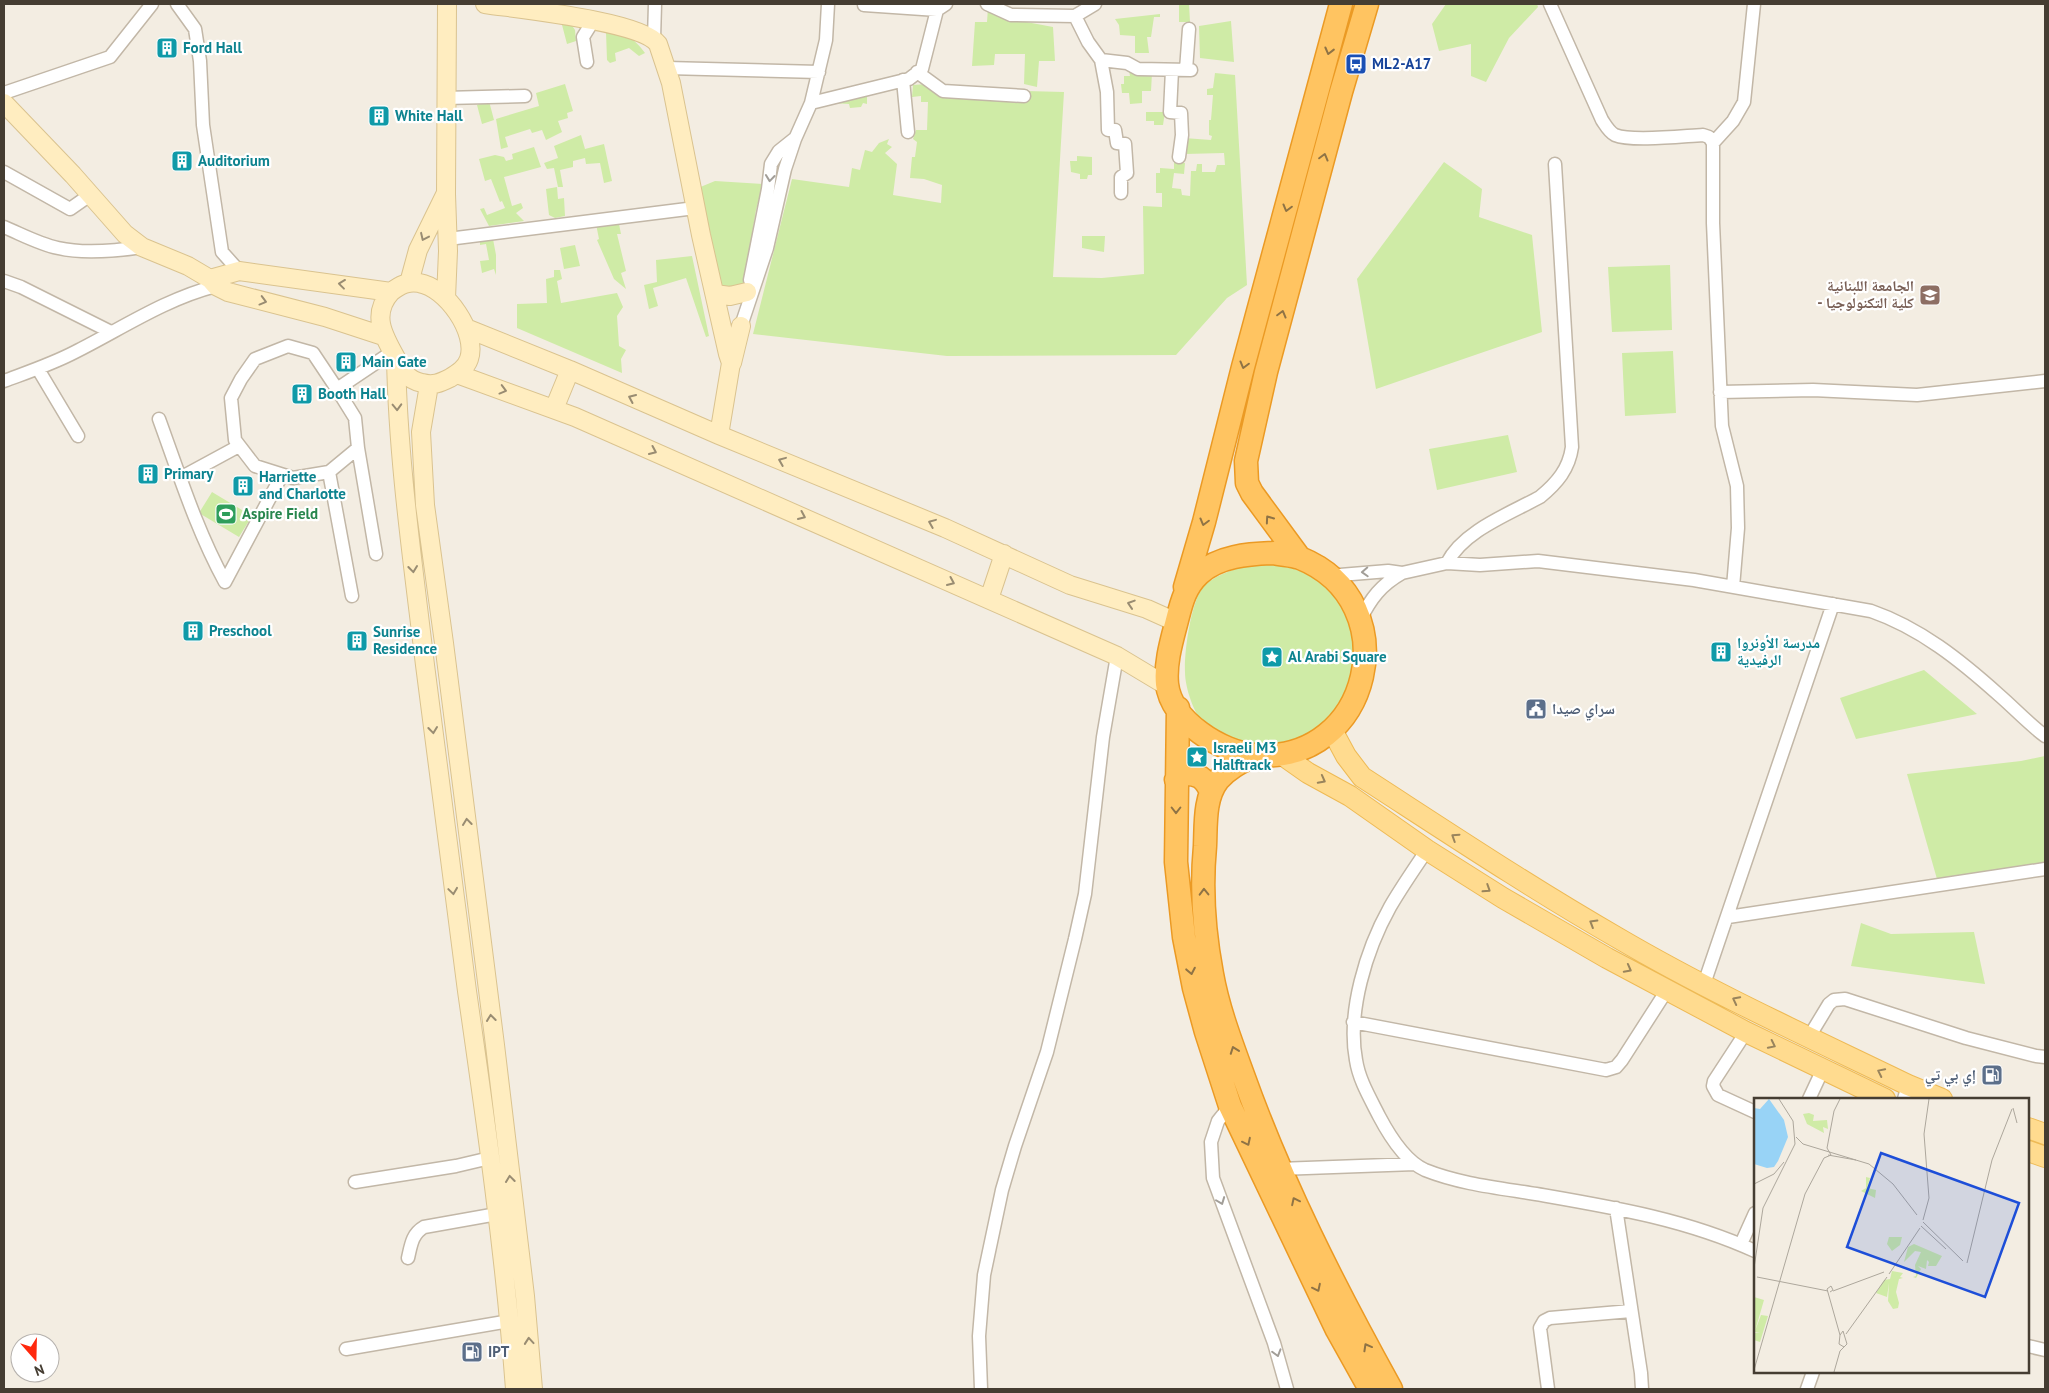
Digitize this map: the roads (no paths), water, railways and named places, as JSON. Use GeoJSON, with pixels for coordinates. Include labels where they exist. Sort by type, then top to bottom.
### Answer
{"type":"FeatureCollection","features":[{"type":"Feature","properties":{"kind":"highway"},"geometry":{"type":"LineString","coordinates":[[1341,4],[1170,647],[1167,686],[1178,708],[1192,726],[1206,738],[1222,747],[1240,753],[1255,755],[1281,754],[1300,749],[1317,741],[1332,730],[1351,706],[1363,679],[1366,649],[1360,620],[1352,603],[1342,588],[1328,576],[1299,557],[1252,493],[1247,483],[1246,461],[1271,353],[1341,92],[1367,4]]}},
{"type":"Feature","properties":{"kind":"highway"},"geometry":{"type":"LineString","coordinates":[[1184,593],[1200,574],[1224,559],[1254,554],[1299,557]]}},
{"type":"Feature","properties":{"kind":"highway"},"geometry":{"type":"LineString","coordinates":[[1178,708],[1176,862],[1184,937],[1194,988],[1206,1032],[1230,1106],[1337,1330],[1370,1389]]}},
{"type":"Feature","properties":{"kind":"highway"},"geometry":{"type":"LineString","coordinates":[[1255,755],[1229,769],[1218,780],[1211,792],[1204,853],[1204,893],[1205,930],[1212,974],[1225,1023],[1279,1169],[1355,1325],[1391,1389]]}},
{"type":"Feature","properties":{"kind":"highway"},"geometry":{"type":"LineString","coordinates":[[1176,780],[1183,774],[1200,776],[1206,780],[1211,792]]}},
{"type":"Feature","properties":{"kind":"main road"},"geometry":{"type":"LineString","coordinates":[[446,298],[448,239],[446,194],[447,4]]}},
{"type":"Feature","properties":{"kind":"main road"},"geometry":{"type":"LineString","coordinates":[[485,4],[623,27],[654,39],[658,44],[666,68],[688,162],[695,208],[728,354],[732,363]]}},
{"type":"Feature","properties":{"kind":"main road"},"geometry":{"type":"LineString","coordinates":[[4,104],[90,195],[109,218],[142,248],[188,266],[235,294],[324,317],[383,336]]}},
{"type":"Feature","properties":{"kind":"main road"},"geometry":{"type":"LineString","coordinates":[[409,283],[418,250],[446,194]]}},
{"type":"Feature","properties":{"kind":"main road"},"geometry":{"type":"LineString","coordinates":[[213,282],[239,271],[391,292]]}},
{"type":"Feature","properties":{"kind":"main road"},"geometry":{"type":"LineString","coordinates":[[409,283],[427,285],[446,298],[466,328],[470,340],[469,360],[464,368],[439,384],[429,385],[412,380],[402,371],[383,336],[380,323],[381,307],[385,298],[401,285],[409,283]]}},
{"type":"Feature","properties":{"kind":"main road"},"geometry":{"type":"LineString","coordinates":[[715,294],[730,296],[747,292]]}},
{"type":"Feature","properties":{"kind":"main road"},"geometry":{"type":"LineString","coordinates":[[718,435],[741,326]]}},
{"type":"Feature","properties":{"kind":"main road"},"geometry":{"type":"LineString","coordinates":[[466,328],[570,370],[718,435],[1004,554],[1070,585],[1146,609],[1176,622]]}},
{"type":"Feature","properties":{"kind":"main road"},"geometry":{"type":"LineString","coordinates":[[394,355],[404,494],[442,810],[497,1214],[515,1292],[533,1389]]}},
{"type":"Feature","properties":{"kind":"main road"},"geometry":{"type":"LineString","coordinates":[[554,408],[570,370]]}},
{"type":"Feature","properties":{"kind":"main road"},"geometry":{"type":"LineString","coordinates":[[457,374],[554,408],[989,599],[1117,656],[1167,686]]}},
{"type":"Feature","properties":{"kind":"main road"},"geometry":{"type":"LineString","coordinates":[[429,385],[421,432],[425,505],[495,1045],[515,1292],[510,1321],[515,1389]]}},
{"type":"Feature","properties":{"kind":"main road"},"geometry":{"type":"LineString","coordinates":[[398,429],[421,432]]}},
{"type":"Feature","properties":{"kind":"main road"},"geometry":{"type":"LineString","coordinates":[[989,599],[1004,554]]}},
{"type":"Feature","properties":{"kind":"main road"},"geometry":{"type":"LineString","coordinates":[[1332,730],[1346,756],[1362,777],[1519,880],[1620,939],[1809,1037],[1906,1092],[1937,1098]]}},
{"type":"Feature","properties":{"kind":"main road"},"geometry":{"type":"LineString","coordinates":[[1281,754],[1350,796],[1427,850],[1502,898],[1746,1032],[1883,1098]]}},
{"type":"Feature","properties":{"kind":"main road"},"geometry":{"type":"LineString","coordinates":[[1543,921],[1555,901]]}},
{"type":"Feature","properties":{"kind":"main road"},"geometry":{"type":"LineString","coordinates":[[475,1047],[495,1045]]}},
{"type":"Feature","properties":{"kind":"main road"},"geometry":{"type":"LineString","coordinates":[[2029,1128],[2045,1134]]}},
{"type":"Feature","properties":{"kind":"main road"},"geometry":{"type":"LineString","coordinates":[[2029,1151],[2045,1157]]}},
{"type":"Feature","properties":{"kind":"street"},"geometry":{"type":"LineString","coordinates":[[4,93],[110,57],[152,4]]}},
{"type":"Feature","properties":{"kind":"street"},"geometry":{"type":"LineString","coordinates":[[177,4],[195,29],[200,61],[202,125],[222,252],[239,271]]}},
{"type":"Feature","properties":{"kind":"street"},"geometry":{"type":"LineString","coordinates":[[654,39],[655,4]]}},
{"type":"Feature","properties":{"kind":"street"},"geometry":{"type":"LineString","coordinates":[[741,326],[767,248],[785,169],[795,139],[811,103],[826,40],[828,4]]}},
{"type":"Feature","properties":{"kind":"street"},"geometry":{"type":"LineString","coordinates":[[987,4],[1011,15],[1075,16],[1096,4]]}},
{"type":"Feature","properties":{"kind":"street"},"geometry":{"type":"LineString","coordinates":[[1550,4],[1602,120],[1610,131],[1630,138],[1703,135],[1708,137],[1713,143],[1713,223],[1722,426],[1737,486],[1738,528],[1733,587]]}},
{"type":"Feature","properties":{"kind":"street"},"geometry":{"type":"LineString","coordinates":[[1713,143],[1733,121],[1744,102],[1754,4]]}},
{"type":"Feature","properties":{"kind":"street"},"geometry":{"type":"LineString","coordinates":[[811,103],[909,79],[922,69],[935,7],[864,5]]}},
{"type":"Feature","properties":{"kind":"street"},"geometry":{"type":"LineString","coordinates":[[1075,16],[1088,42],[1101,60],[1107,92],[1108,130],[1115,130],[1116,143],[1125,144],[1127,173],[1121,177],[1121,193]]}},
{"type":"Feature","properties":{"kind":"street"},"geometry":{"type":"LineString","coordinates":[[587,62],[583,37],[593,21]]}},
{"type":"Feature","properties":{"kind":"street"},"geometry":{"type":"LineString","coordinates":[[1101,60],[1127,63],[1138,69],[1189,70],[1189,29]]}},
{"type":"Feature","properties":{"kind":"street"},"geometry":{"type":"LineString","coordinates":[[666,68],[819,72]]}},
{"type":"Feature","properties":{"kind":"street"},"geometry":{"type":"LineString","coordinates":[[1172,70],[1170,112],[1181,113],[1182,135],[1179,157]]}},
{"type":"Feature","properties":{"kind":"street"},"geometry":{"type":"LineString","coordinates":[[917,72],[943,91],[1024,96]]}},
{"type":"Feature","properties":{"kind":"street"},"geometry":{"type":"LineString","coordinates":[[904,80],[908,132]]}},
{"type":"Feature","properties":{"kind":"street"},"geometry":{"type":"LineString","coordinates":[[446,98],[525,96]]}},
{"type":"Feature","properties":{"kind":"street"},"geometry":{"type":"LineString","coordinates":[[741,326],[741,314],[768,189],[771,164],[779,151],[795,139]]}},
{"type":"Feature","properties":{"kind":"street"},"geometry":{"type":"LineString","coordinates":[[1447,563],[1452,552],[1472,534],[1540,497],[1550,489],[1565,471],[1570,458],[1572,447],[1555,164]]}},
{"type":"Feature","properties":{"kind":"street"},"geometry":{"type":"LineString","coordinates":[[4,172],[70,209],[90,195]]}},
{"type":"Feature","properties":{"kind":"street"},"geometry":{"type":"LineString","coordinates":[[448,239],[695,208]]}},
{"type":"Feature","properties":{"kind":"street"},"geometry":{"type":"LineString","coordinates":[[4,227],[43,244],[66,250],[106,251],[142,248]]}},
{"type":"Feature","properties":{"kind":"street"},"geometry":{"type":"LineString","coordinates":[[4,281],[21,287],[111,332]]}},
{"type":"Feature","properties":{"kind":"street"},"geometry":{"type":"LineString","coordinates":[[4,380],[38,369],[75,352],[111,332],[213,282]]}},
{"type":"Feature","properties":{"kind":"street"},"geometry":{"type":"LineString","coordinates":[[358,448],[329,472],[293,478],[255,466],[235,440],[231,398],[255,359],[288,346],[313,353],[355,418],[358,448],[376,554]]}},
{"type":"Feature","properties":{"kind":"street"},"geometry":{"type":"LineString","coordinates":[[337,389],[394,355]]}},
{"type":"Feature","properties":{"kind":"street"},"geometry":{"type":"LineString","coordinates":[[38,369],[78,436]]}},
{"type":"Feature","properties":{"kind":"street"},"geometry":{"type":"LineString","coordinates":[[1720,392],[1813,390],[1917,396],[2045,381]]}},
{"type":"Feature","properties":{"kind":"street"},"geometry":{"type":"LineString","coordinates":[[159,419],[180,478],[214,562],[225,582],[282,475]]}},
{"type":"Feature","properties":{"kind":"street"},"geometry":{"type":"LineString","coordinates":[[180,478],[239,446]]}},
{"type":"Feature","properties":{"kind":"street"},"geometry":{"type":"LineString","coordinates":[[329,472],[352,596]]}},
{"type":"Feature","properties":{"kind":"street"},"geometry":{"type":"LineString","coordinates":[[1328,576],[1388,571],[1402,572],[1447,563],[1480,565],[1538,561],[1694,580],[1871,611],[1893,619],[1924,636],[1961,662],[2045,736]]}},
{"type":"Feature","properties":{"kind":"street"},"geometry":{"type":"LineString","coordinates":[[1360,620],[1372,598],[1390,580],[1402,572]]}},
{"type":"Feature","properties":{"kind":"street"},"geometry":{"type":"LineString","coordinates":[[1704,984],[1833,604]]}},
{"type":"Feature","properties":{"kind":"street"},"geometry":{"type":"LineString","coordinates":[[981,1389],[979,1336],[984,1275],[1002,1190],[1047,1052],[1085,894],[1103,737],[1117,656]]}},
{"type":"Feature","properties":{"kind":"street"},"geometry":{"type":"LineString","coordinates":[[1427,850],[1399,892],[1380,929],[1360,987],[1353,1022],[1356,1062],[1368,1095],[1382,1122],[1403,1152],[1415,1164],[1424,1169],[1452,1178],[1616,1208],[1675,1221],[1741,1244],[1754,1250]]}},
{"type":"Feature","properties":{"kind":"street"},"geometry":{"type":"LineString","coordinates":[[1728,917],[2045,869]]}},
{"type":"Feature","properties":{"kind":"street"},"geometry":{"type":"LineString","coordinates":[[1353,1022],[1606,1070],[1616,1067],[1622,1060],[1667,990]]}},
{"type":"Feature","properties":{"kind":"street"},"geometry":{"type":"LineString","coordinates":[[1809,1037],[1829,1004],[1834,1000],[1845,999],[1966,1038],[2045,1057]]}},
{"type":"Feature","properties":{"kind":"street"},"geometry":{"type":"LineString","coordinates":[[1746,1032],[1714,1081],[1713,1086],[1718,1095],[1754,1112]]}},
{"type":"Feature","properties":{"kind":"street"},"geometry":{"type":"LineString","coordinates":[[1809,1098],[1823,1069]]}},
{"type":"Feature","properties":{"kind":"street"},"geometry":{"type":"LineString","coordinates":[[1230,1106],[1218,1121],[1212,1142],[1213,1178],[1274,1343],[1287,1389]]}},
{"type":"Feature","properties":{"kind":"street"},"geometry":{"type":"LineString","coordinates":[[355,1182],[440,1169],[490,1158]]}},
{"type":"Feature","properties":{"kind":"street"},"geometry":{"type":"LineString","coordinates":[[1279,1169],[1415,1164]]}},
{"type":"Feature","properties":{"kind":"street"},"geometry":{"type":"LineString","coordinates":[[1616,1208],[1642,1389]]}},
{"type":"Feature","properties":{"kind":"street"},"geometry":{"type":"LineString","coordinates":[[408,1258],[412,1241],[419,1230],[424,1227],[497,1214]]}},
{"type":"Feature","properties":{"kind":"street"},"geometry":{"type":"LineString","coordinates":[[1741,1244],[1754,1215]]}},
{"type":"Feature","properties":{"kind":"street"},"geometry":{"type":"LineString","coordinates":[[1548,1389],[1540,1328],[1544,1321],[1550,1318],[1631,1310]]}},
{"type":"Feature","properties":{"kind":"street"},"geometry":{"type":"LineString","coordinates":[[346,1349],[510,1321]]}},
{"type":"Feature","properties":{"kind":"street"},"geometry":{"type":"LineString","coordinates":[[2029,1346],[2045,1350]]}},
{"type":"Feature","properties":{"kind":"street"},"geometry":{"type":"LineString","coordinates":[[1807,1389],[1813,1373]]}},
{"type":"Feature","properties":{"kind":"place","name":"Ford Hall"},"geometry":{"type":"Point","coordinates":[167,48]}},
{"type":"Feature","properties":{"kind":"place","name":"ML2-A17"},"geometry":{"type":"Point","coordinates":[1356,64]}},
{"type":"Feature","properties":{"kind":"place","name":"White Hall"},"geometry":{"type":"Point","coordinates":[379,116]}},
{"type":"Feature","properties":{"kind":"place","name":"Auditorium"},"geometry":{"type":"Point","coordinates":[182,161]}},
{"type":"Feature","properties":{"kind":"place","name":"الجامعة اللبنانية - كلية التكنولوجيا"},"geometry":{"type":"Point","coordinates":[1930,295]}},
{"type":"Feature","properties":{"kind":"place","name":"Main Gate"},"geometry":{"type":"Point","coordinates":[346,362]}},
{"type":"Feature","properties":{"kind":"place","name":"Booth Hall"},"geometry":{"type":"Point","coordinates":[302,394]}},
{"type":"Feature","properties":{"kind":"place","name":"Primary"},"geometry":{"type":"Point","coordinates":[148,474]}},
{"type":"Feature","properties":{"kind":"place","name":"Harriette and Charlotte"},"geometry":{"type":"Point","coordinates":[243,486]}},
{"type":"Feature","properties":{"kind":"place","name":"Aspire Field"},"geometry":{"type":"Point","coordinates":[226,514]}},
{"type":"Feature","properties":{"kind":"place","name":"Preschool"},"geometry":{"type":"Point","coordinates":[193,631]}},
{"type":"Feature","properties":{"kind":"place","name":"Sunrise Residence"},"geometry":{"type":"Point","coordinates":[357,641]}},
{"type":"Feature","properties":{"kind":"place","name":"مدرسة الأونروا الرفيدية"},"geometry":{"type":"Point","coordinates":[1721,652]}},
{"type":"Feature","properties":{"kind":"place","name":"Al Arabi Square"},"geometry":{"type":"Point","coordinates":[1272,657]}},
{"type":"Feature","properties":{"kind":"place","name":"سراي صيدا"},"geometry":{"type":"Point","coordinates":[1536,709]}},
{"type":"Feature","properties":{"kind":"place","name":"Israeli M3 Halftrack"},"geometry":{"type":"Point","coordinates":[1197,757]}},
{"type":"Feature","properties":{"kind":"place","name":"إي بي تي"},"geometry":{"type":"Point","coordinates":[1992,1075]}},
{"type":"Feature","properties":{"kind":"place","name":"IPT"},"geometry":{"type":"Point","coordinates":[472,1352]}}]}
